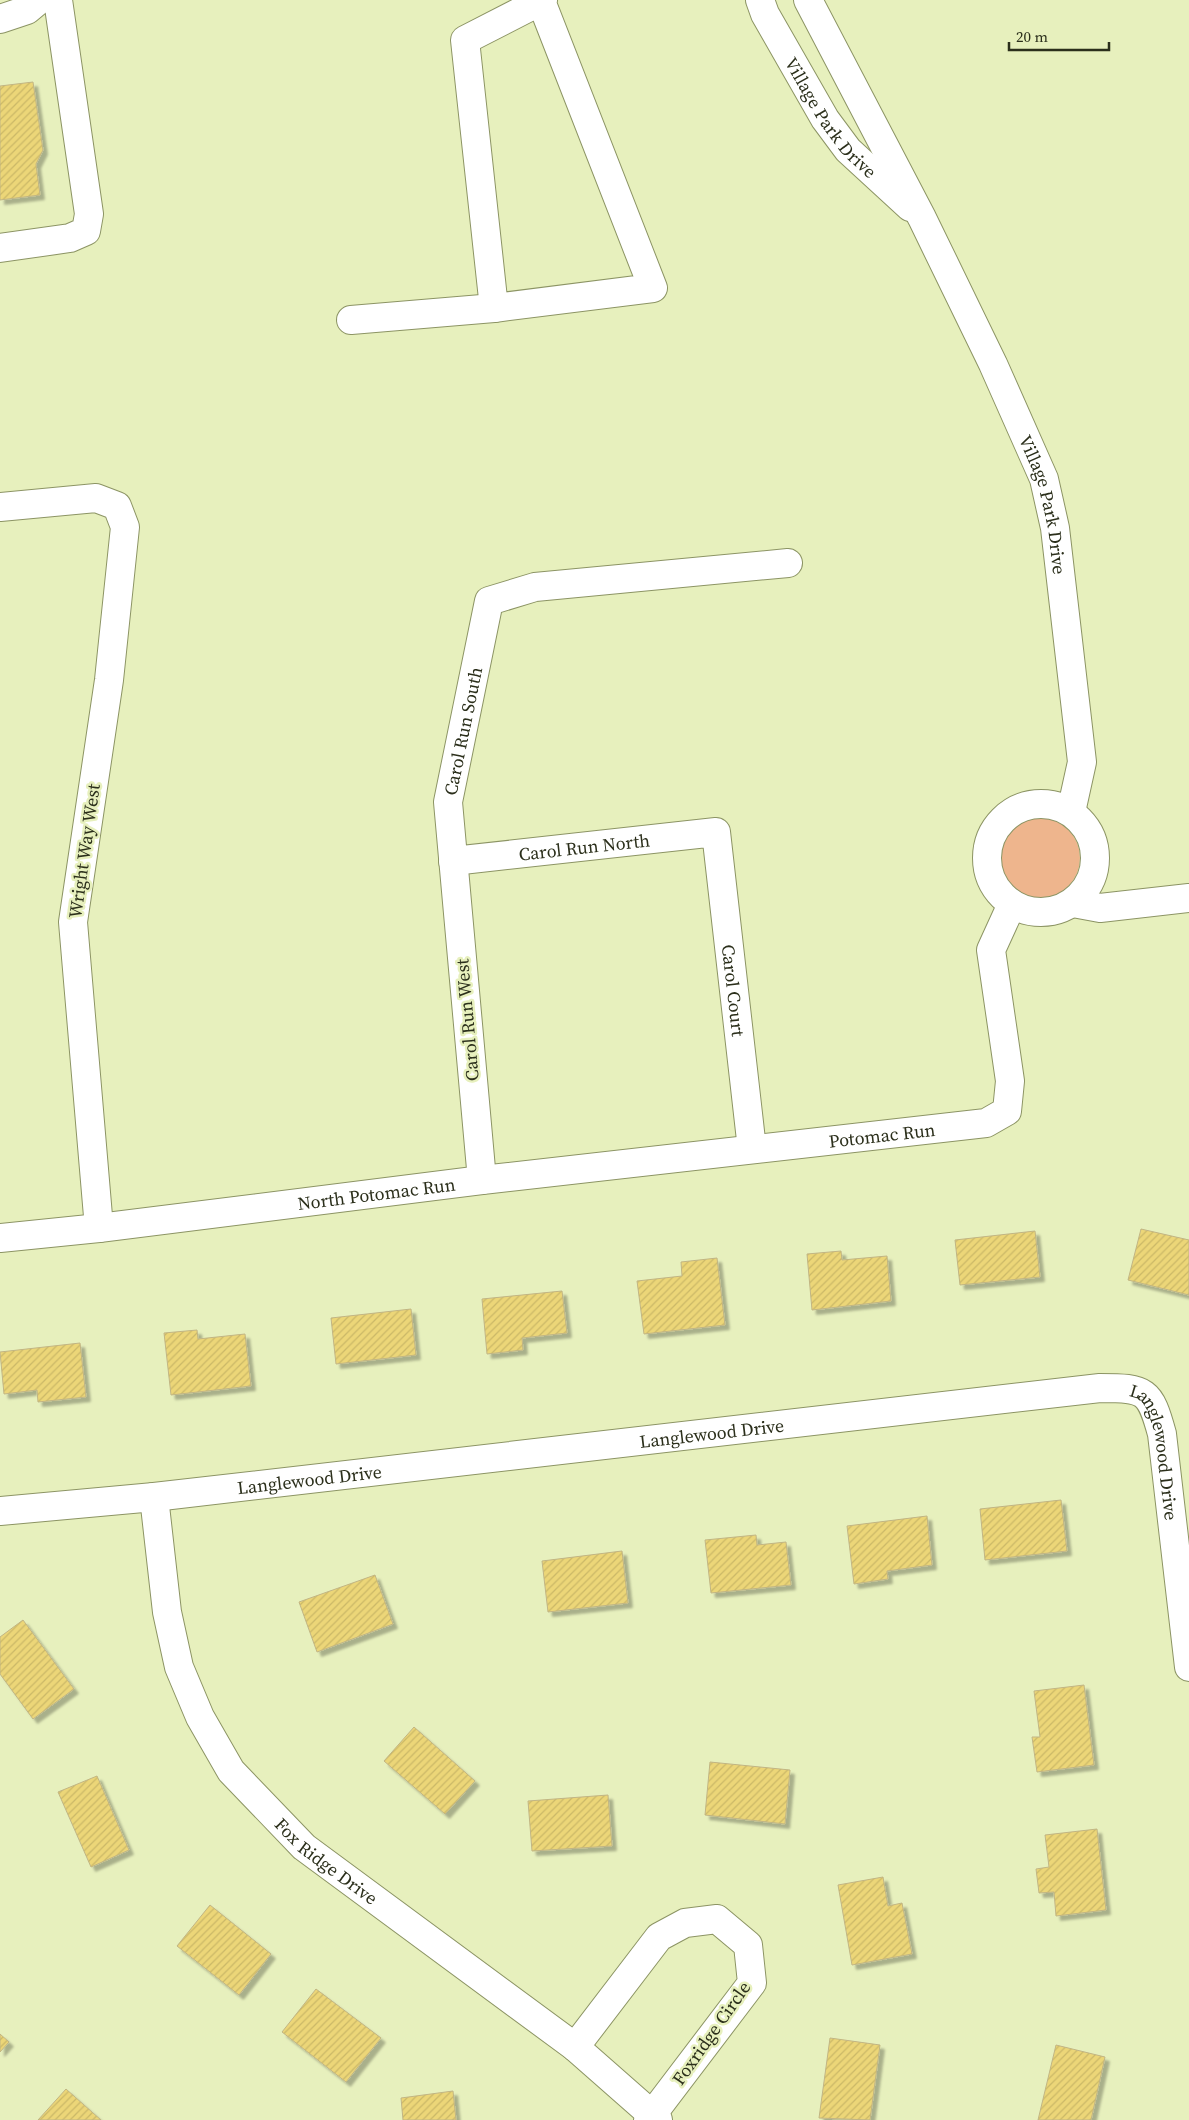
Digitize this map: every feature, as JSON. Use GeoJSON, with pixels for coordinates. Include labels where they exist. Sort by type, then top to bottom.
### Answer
{"type":"FeatureCollection","features":[{"type":"Feature","properties":{"kind":"street"},"geometry":{"type":"LineString","coordinates":[[0,19],[28,10],[39,0]]}},
{"type":"Feature","properties":{"kind":"street"},"geometry":{"type":"LineString","coordinates":[[0,248],[70,238],[86,231],[89,214],[58,0]]}},
{"type":"Feature","properties":{"kind":"street"},"geometry":{"type":"LineString","coordinates":[[351,320],[494,308],[653,288],[542,0],[465,40],[494,308]]}},
{"type":"Feature","properties":{"kind":"street","name":"Village Park Drive"},"geometry":{"type":"LineString","coordinates":[[760,0],[765,14],[825,119],[848,150],[922,218]]}},
{"type":"Feature","properties":{"kind":"street","name":"Village Park Drive"},"geometry":{"type":"LineString","coordinates":[[808,0],[922,218],[993,364],[1044,479],[1055,528],[1082,762],[1070,812]]}},
{"type":"Feature","properties":{"kind":"street","name":"Wright Way West"},"geometry":{"type":"LineString","coordinates":[[0,507],[96,498],[118,506],[125,527],[109,680],[73,922],[99,1228]]}},
{"type":"Feature","properties":{"kind":"street","name":"Carol Run South"},"geometry":{"type":"LineString","coordinates":[[453,861],[448,802],[489,601],[535,587],[788,563]]}},
{"type":"Feature","properties":{"kind":"street"},"geometry":{"type":"LineString","coordinates":[[1050,804],[1070,812],[1086,827],[1094,846],[1095,868],[1087,887],[1073,903],[1053,912],[1031,912],[1012,904],[996,889],[987,870],[987,849],[995,829],[1010,813],[1029,805],[1050,804]]}},
{"type":"Feature","properties":{"kind":"street","name":"Carol Run North"},"geometry":{"type":"LineString","coordinates":[[453,861],[716,832]]}},
{"type":"Feature","properties":{"kind":"street","name":"Carol Court"},"geometry":{"type":"LineString","coordinates":[[716,832],[752,1149]]}},
{"type":"Feature","properties":{"kind":"street","name":"Carol Run West"},"geometry":{"type":"LineString","coordinates":[[453,861],[482,1180]]}},
{"type":"Feature","properties":{"kind":"street"},"geometry":{"type":"LineString","coordinates":[[1073,903],[1100,908],[1189,898]]}},
{"type":"Feature","properties":{"kind":"street","name":"Potomac Run"},"geometry":{"type":"LineString","coordinates":[[752,1149],[986,1123],[1007,1111],[1010,1082],[992,950],[1012,904]]}},
{"type":"Feature","properties":{"kind":"street","name":"North Potomac Run"},"geometry":{"type":"LineString","coordinates":[[0,1238],[99,1228],[482,1180],[752,1149]]}},
{"type":"Feature","properties":{"kind":"street","name":"Langlewood Drive"},"geometry":{"type":"LineString","coordinates":[[0,1511],[154,1497],[1100,1388],[1131,1388],[1147,1396],[1155,1407],[1162,1434],[1189,1668]]}},
{"type":"Feature","properties":{"kind":"street","name":"Fox Ridge Drive"},"geometry":{"type":"LineString","coordinates":[[154,1497],[167,1612],[179,1666],[200,1716],[231,1771],[304,1847],[575,2047],[652,2118]]}},
{"type":"Feature","properties":{"kind":"street","name":"Foxridge Circle"},"geometry":{"type":"LineString","coordinates":[[575,2047],[659,1937],[685,1923],[717,1919],[748,1945],[752,1983],[652,2118]]}},
{"type":"Feature","properties":{"kind":"shaded area"},"geometry":{"type":"Polygon","coordinates":[[[1040,818],[1055,821],[1068,830],[1077,843],[1080,858],[1077,873],[1068,886],[1055,895],[1040,898],[1025,895],[1012,886],[1003,873],[1000,858],[1003,843],[1012,830],[1025,821],[1040,818]]]}},
{"type":"Feature","properties":{"kind":"building"},"geometry":{"type":"Polygon","coordinates":[[[33,82],[43,150],[36,164],[40,195],[0,200],[0,86],[33,82]]]}},
{"type":"Feature","properties":{"kind":"building"},"geometry":{"type":"Polygon","coordinates":[[[1141,1229],[1189,1240],[1189,1295],[1128,1280],[1141,1229]]]}},
{"type":"Feature","properties":{"kind":"building"},"geometry":{"type":"Polygon","coordinates":[[[1035,1231],[1040,1277],[960,1285],[955,1240],[1035,1231]]]}},
{"type":"Feature","properties":{"kind":"building"},"geometry":{"type":"Polygon","coordinates":[[[841,1251],[842,1260],[887,1256],[891,1301],[812,1310],[807,1254],[841,1251]]]}},
{"type":"Feature","properties":{"kind":"building"},"geometry":{"type":"Polygon","coordinates":[[[717,1258],[725,1325],[644,1334],[637,1281],[682,1276],[681,1262],[717,1258]]]}},
{"type":"Feature","properties":{"kind":"building"},"geometry":{"type":"Polygon","coordinates":[[[562,1291],[567,1333],[522,1338],[523,1350],[487,1354],[482,1299],[562,1291]]]}},
{"type":"Feature","properties":{"kind":"building"},"geometry":{"type":"Polygon","coordinates":[[[411,1309],[416,1355],[336,1364],[331,1318],[411,1309]]]}},
{"type":"Feature","properties":{"kind":"building"},"geometry":{"type":"Polygon","coordinates":[[[197,1330],[198,1339],[245,1334],[251,1386],[171,1395],[164,1333],[197,1330]]]}},
{"type":"Feature","properties":{"kind":"building"},"geometry":{"type":"Polygon","coordinates":[[[80,1343],[86,1397],[38,1402],[37,1390],[4,1394],[0,1352],[80,1343]]]}},
{"type":"Feature","properties":{"kind":"building"},"geometry":{"type":"Polygon","coordinates":[[[1061,1500],[1067,1551],[985,1560],[980,1509],[1061,1500]]]}},
{"type":"Feature","properties":{"kind":"building"},"geometry":{"type":"Polygon","coordinates":[[[927,1516],[932,1565],[887,1571],[888,1579],[854,1584],[847,1526],[927,1516]]]}},
{"type":"Feature","properties":{"kind":"building"},"geometry":{"type":"Polygon","coordinates":[[[756,1535],[757,1545],[786,1542],[791,1585],[711,1593],[705,1540],[756,1535]]]}},
{"type":"Feature","properties":{"kind":"building"},"geometry":{"type":"Polygon","coordinates":[[[622,1551],[628,1603],[548,1612],[542,1561],[622,1551]]]}},
{"type":"Feature","properties":{"kind":"building"},"geometry":{"type":"Polygon","coordinates":[[[375,1575],[393,1624],[317,1652],[299,1602],[375,1575]]]}},
{"type":"Feature","properties":{"kind":"building"},"geometry":{"type":"Polygon","coordinates":[[[23,1620],[74,1689],[33,1719],[0,1674],[0,1637],[23,1620]]]}},
{"type":"Feature","properties":{"kind":"building"},"geometry":{"type":"Polygon","coordinates":[[[1084,1685],[1094,1765],[1037,1772],[1032,1737],[1040,1737],[1034,1691],[1084,1685]]]}},
{"type":"Feature","properties":{"kind":"building"},"geometry":{"type":"Polygon","coordinates":[[[414,1727],[475,1781],[445,1814],[384,1761],[414,1727]]]}},
{"type":"Feature","properties":{"kind":"building"},"geometry":{"type":"Polygon","coordinates":[[[710,1762],[790,1770],[785,1824],[705,1815],[710,1762]]]}},
{"type":"Feature","properties":{"kind":"building"},"geometry":{"type":"Polygon","coordinates":[[[97,1776],[129,1850],[91,1867],[58,1792],[97,1776]]]}},
{"type":"Feature","properties":{"kind":"building"},"geometry":{"type":"Polygon","coordinates":[[[608,1795],[612,1846],[532,1851],[528,1801],[608,1795]]]}},
{"type":"Feature","properties":{"kind":"building"},"geometry":{"type":"Polygon","coordinates":[[[1097,1829],[1106,1910],[1056,1916],[1054,1892],[1039,1893],[1036,1869],[1049,1867],[1045,1835],[1097,1829]]]}},
{"type":"Feature","properties":{"kind":"building"},"geometry":{"type":"Polygon","coordinates":[[[883,1877],[888,1906],[902,1903],[912,1954],[852,1965],[838,1885],[883,1877]]]}},
{"type":"Feature","properties":{"kind":"building"},"geometry":{"type":"Polygon","coordinates":[[[210,1905],[271,1954],[239,1995],[177,1946],[210,1905]]]}},
{"type":"Feature","properties":{"kind":"building"},"geometry":{"type":"Polygon","coordinates":[[[316,1989],[381,2038],[346,2082],[282,2032],[316,1989]]]}},
{"type":"Feature","properties":{"kind":"building"},"geometry":{"type":"Polygon","coordinates":[[[0,2034],[9,2042],[0,2052],[0,2034]]]}},
{"type":"Feature","properties":{"kind":"building"},"geometry":{"type":"Polygon","coordinates":[[[830,2038],[880,2045],[870,2120],[819,2118],[830,2038]]]}},
{"type":"Feature","properties":{"kind":"building"},"geometry":{"type":"Polygon","coordinates":[[[1056,2045],[1105,2057],[1091,2120],[1038,2120],[1056,2045]]]}},
{"type":"Feature","properties":{"kind":"building"},"geometry":{"type":"Polygon","coordinates":[[[66,2089],[101,2120],[38,2120],[66,2089]]]}},
{"type":"Feature","properties":{"kind":"building"},"geometry":{"type":"Polygon","coordinates":[[[453,2091],[456,2120],[403,2120],[401,2098],[453,2091]]]}}]}
